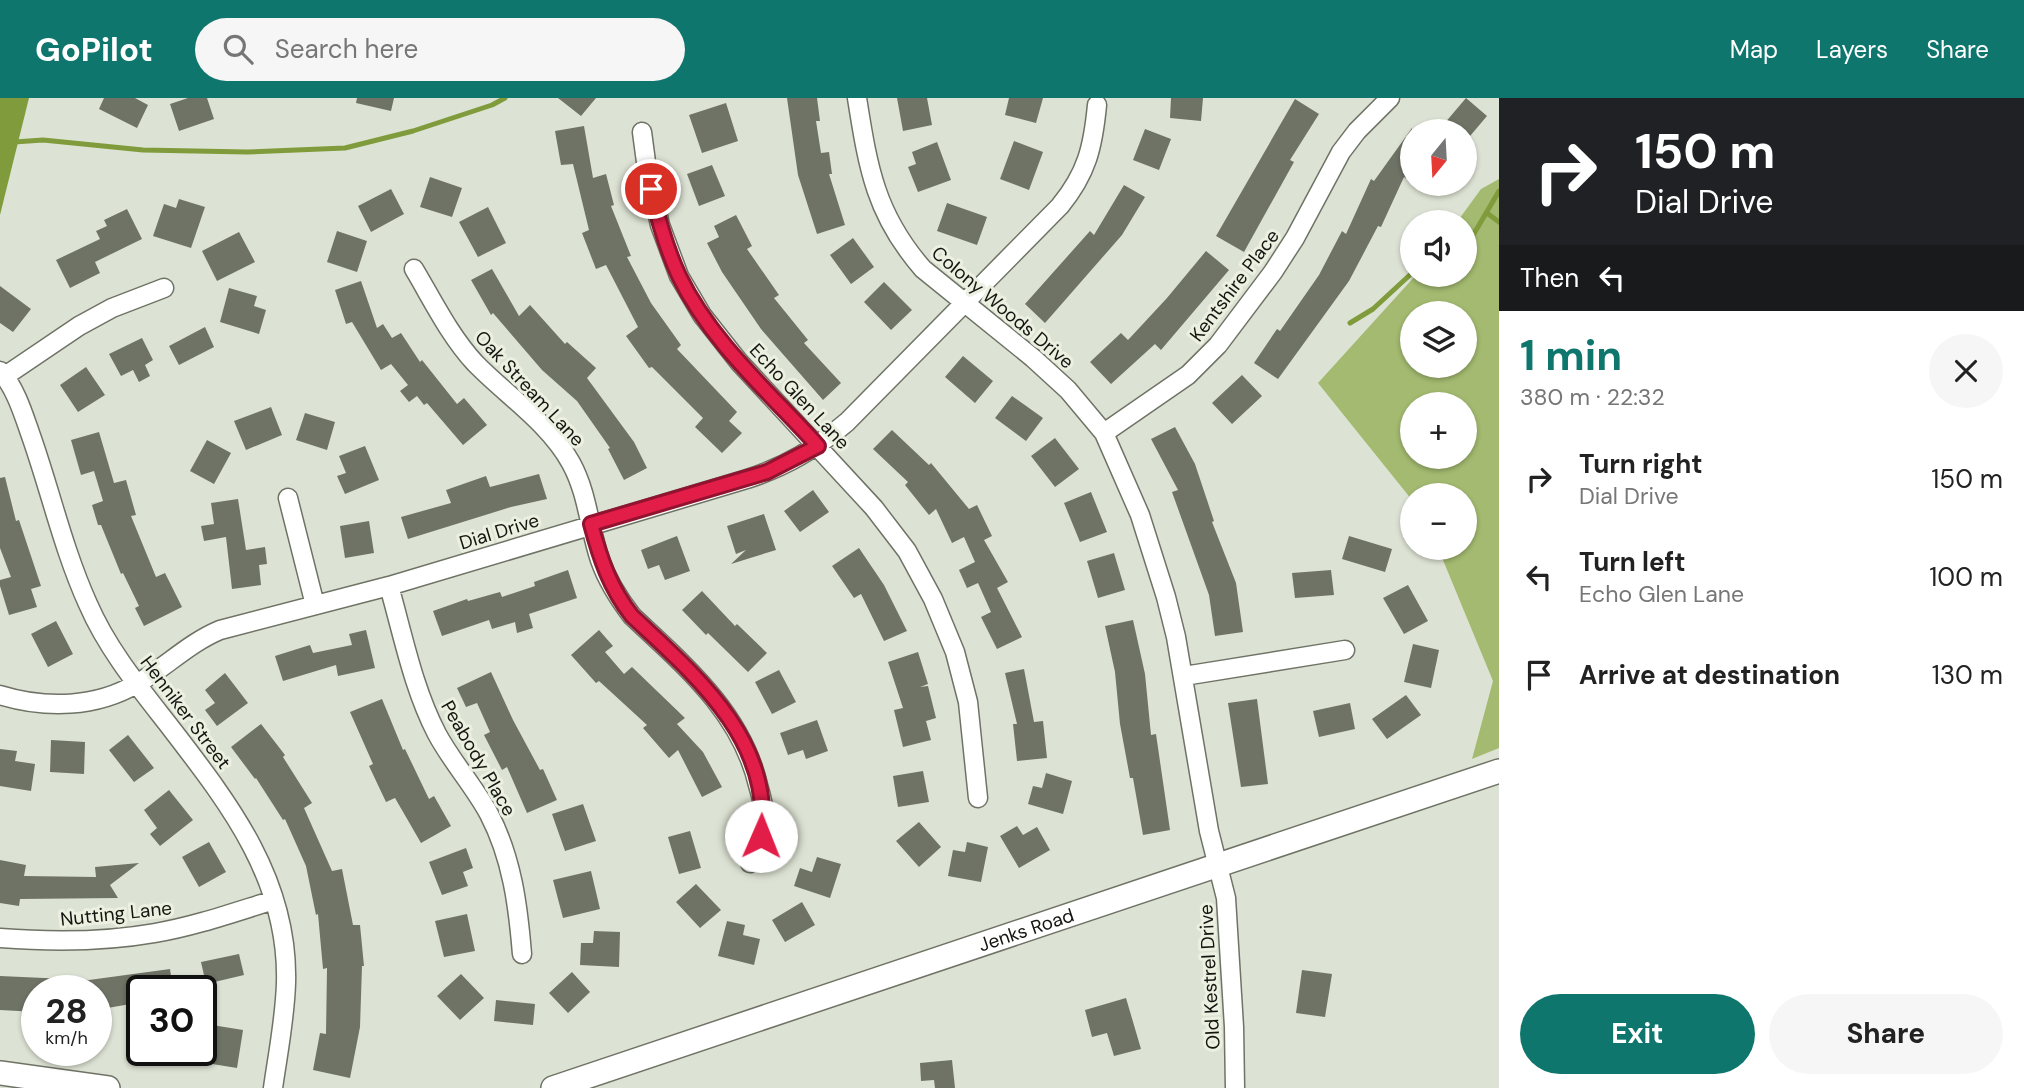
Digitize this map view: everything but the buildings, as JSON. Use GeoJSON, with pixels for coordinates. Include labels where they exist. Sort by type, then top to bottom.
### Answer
{"type":"FeatureCollection","features":[{"type":"Feature","properties":{"kind":"street","name":"Colony Woods Drive"},"geometry":{"type":"LineString","coordinates":[[857,98],[872,178],[887,219],[907,251],[923,269],[1052,374],[1104,433],[1140,515],[1166,597],[1184,676],[1209,831],[1219,864]]}},
{"type":"Feature","properties":{"kind":"street","name":"Kentshire Place"},"geometry":{"type":"LineString","coordinates":[[1104,433],[1188,375],[1218,345],[1281,260],[1341,152],[1357,131],[1390,98]]}},
{"type":"Feature","properties":{"kind":"street","name":"Dial Drive"},"geometry":{"type":"LineString","coordinates":[[0,695],[32,702],[76,704],[99,699],[137,684],[220,629],[388,586],[767,472],[818,446],[847,422],[1071,193],[1091,152],[1097,105]]}},
{"type":"Feature","properties":{"kind":"street","name":"Echo Glen Lane"},"geometry":{"type":"LineString","coordinates":[[642,132],[660,225],[679,276],[702,315],[739,362],[874,508],[907,551],[933,599],[955,652],[968,702],[978,798]]}},
{"type":"Feature","properties":{"kind":"street","name":"Oak Stream Lane"},"geometry":{"type":"LineString","coordinates":[[414,269],[463,349],[558,444],[578,478],[600,560],[622,603],[718,701],[746,748],[755,770],[764,817],[761,836],[750,863]]}},
{"type":"Feature","properties":{"kind":"street"},"geometry":{"type":"LineString","coordinates":[[2,374],[111,308],[164,288]]}},
{"type":"Feature","properties":{"kind":"street","name":"Henniker Street"},"geometry":{"type":"LineString","coordinates":[[2,374],[21,410],[86,600],[117,656],[210,779],[243,827],[259,859],[274,900],[283,939],[286,983],[273,1088]]}},
{"type":"Feature","properties":{"kind":"street"},"geometry":{"type":"LineString","coordinates":[[288,498],[316,605]]}},
{"type":"Feature","properties":{"kind":"street","name":"Peabody Place"},"geometry":{"type":"LineString","coordinates":[[388,586],[427,712],[459,771],[489,814],[505,850],[516,895],[522,954]]}},
{"type":"Feature","properties":{"kind":"street"},"geometry":{"type":"LineString","coordinates":[[1184,676],[1345,650]]}},
{"type":"Feature","properties":{"kind":"street","name":"Jenks Road"},"geometry":{"type":"LineString","coordinates":[[553,1088],[1499,771]]}},
{"type":"Feature","properties":{"kind":"street","name":"Old Kestrel Drive"},"geometry":{"type":"LineString","coordinates":[[1219,864],[1226,898],[1235,1088]]}},
{"type":"Feature","properties":{"kind":"street","name":"Nutting Lane"},"geometry":{"type":"LineString","coordinates":[[0,938],[71,940],[155,933],[198,924],[274,900]]}},
{"type":"Feature","properties":{"kind":"street"},"geometry":{"type":"LineString","coordinates":[[0,1073],[108,1088]]}},
{"type":"Feature","properties":{"kind":"shaded area"},"geometry":{"type":"Polygon","coordinates":[[[0,98],[29,98],[0,215],[0,98]]]}},
{"type":"Feature","properties":{"kind":"shaded area"},"geometry":{"type":"Polygon","coordinates":[[[1499,179],[1499,748],[1472,759],[1493,681],[1443,560],[1477,560],[1477,483],[1400,485],[1318,383],[1405,287],[1477,287],[1477,210],[1466,210],[1481,189],[1499,179]]]}},
{"type":"Feature","properties":{"kind":"waterway"},"geometry":{"type":"LineString","coordinates":[[0,143],[43,140],[143,150],[247,152],[345,148],[413,131],[492,105],[505,98]]}},
{"type":"Feature","properties":{"kind":"waterway"},"geometry":{"type":"LineString","coordinates":[[1477,228],[1499,191]]}},
{"type":"Feature","properties":{"kind":"waterway"},"geometry":{"type":"LineString","coordinates":[[1487,213],[1499,222]]}},
{"type":"Feature","properties":{"kind":"waterway"},"geometry":{"type":"LineString","coordinates":[[1350,323],[1373,309],[1400,284]]}},
{"type":"Feature","properties":{"kind":"route"},"geometry":{"type":"LineString","coordinates":[[651,189],[660,225],[679,276],[702,315],[739,362],[818,446],[789,463],[747,479],[591,524],[600,560],[622,603],[718,701],[732,721],[755,770],[764,817],[761,836]]}}]}
